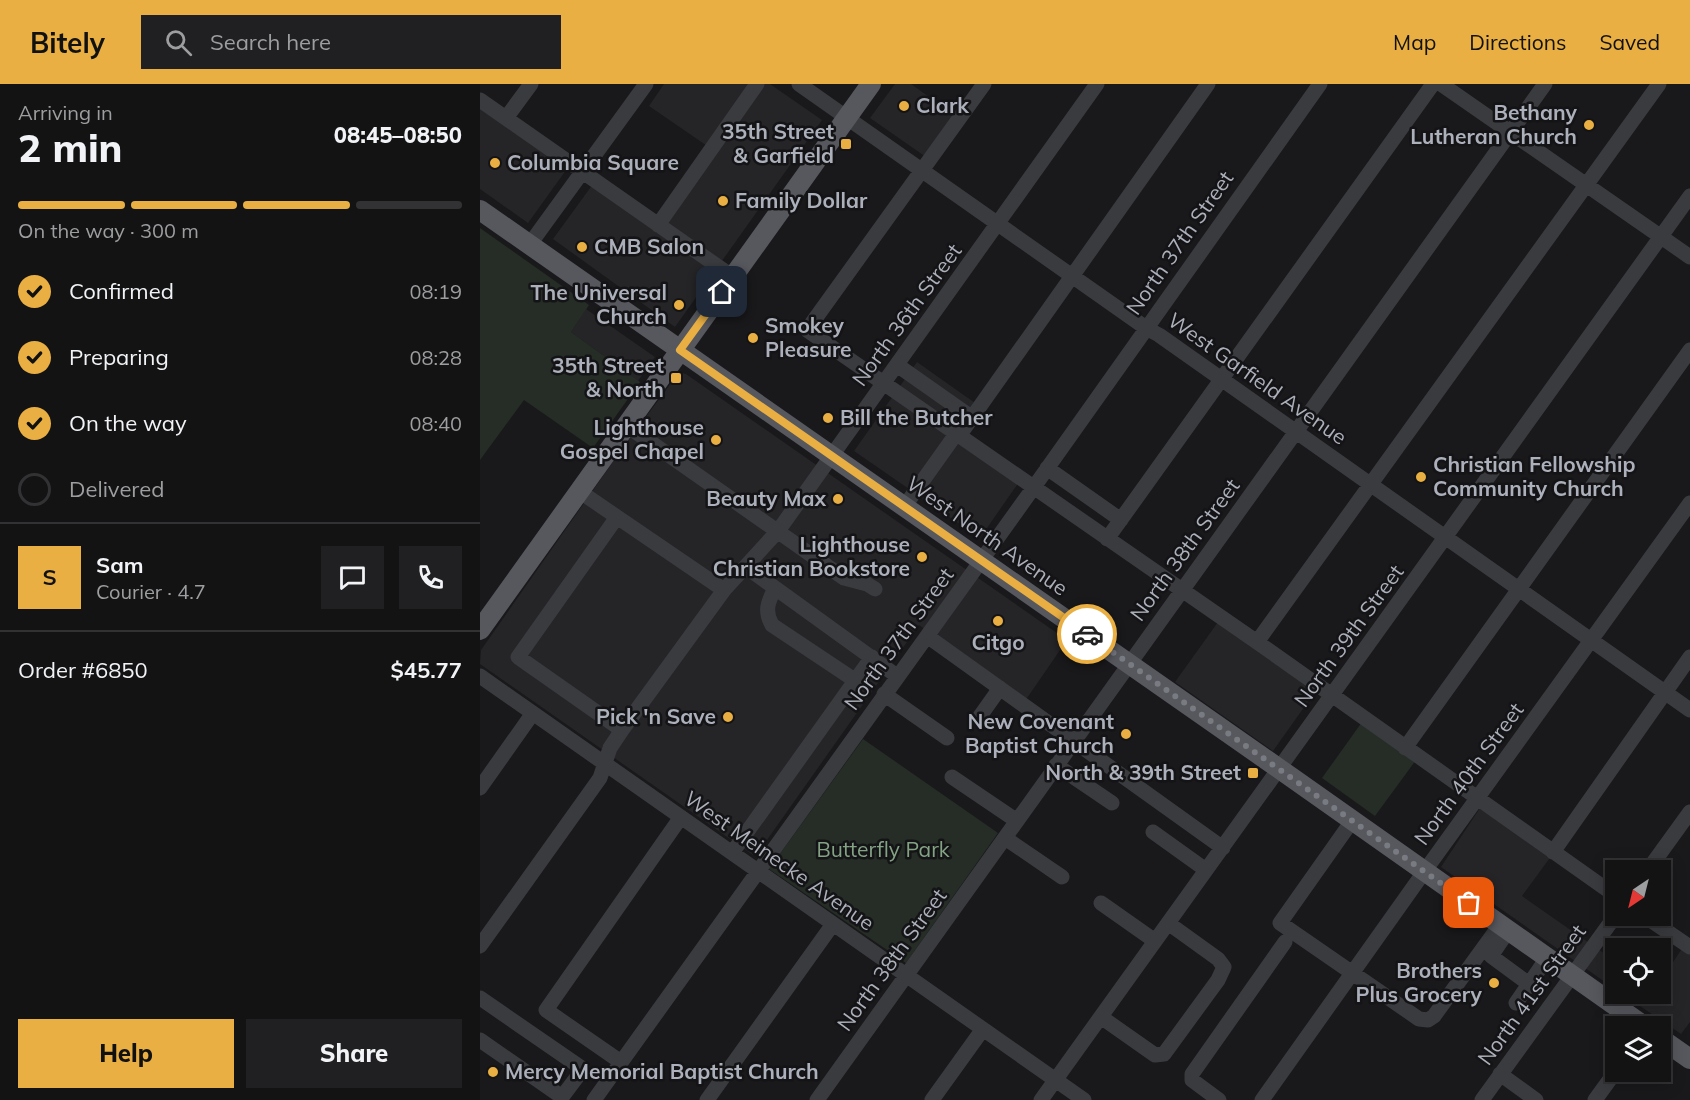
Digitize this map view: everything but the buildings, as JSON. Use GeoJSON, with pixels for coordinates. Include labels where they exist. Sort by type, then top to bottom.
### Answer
{"type":"FeatureCollection","features":[{"type":"Feature","properties":{"kind":"main road"},"geometry":{"type":"LineString","coordinates":[[480,630],[871,84]]}},
{"type":"Feature","properties":{"kind":"main road","name":"West North Avenue"},"geometry":{"type":"LineString","coordinates":[[480,210],[1630,1016]]}},
{"type":"Feature","properties":{"kind":"main road"},"geometry":{"type":"LineString","coordinates":[[1671,1046],[1690,1059]]}},
{"type":"Feature","properties":{"kind":"street"},"geometry":{"type":"LineString","coordinates":[[506,118],[531,84]]}},
{"type":"Feature","properties":{"kind":"street"},"geometry":{"type":"LineString","coordinates":[[530,244],[646,84]]}},
{"type":"Feature","properties":{"kind":"street"},"geometry":{"type":"LineString","coordinates":[[658,225],[758,84]]}},
{"type":"Feature","properties":{"kind":"street","name":"West Garfield Avenue"},"geometry":{"type":"LineString","coordinates":[[799,84],[1146,328],[1154,331],[1690,710]]}},
{"type":"Feature","properties":{"kind":"street"},"geometry":{"type":"LineString","coordinates":[[984,84],[807,330],[1257,642],[1605,888]]}},
{"type":"Feature","properties":{"kind":"street","name":"North 36th Street"},"geometry":{"type":"LineString","coordinates":[[605,763],[610,748],[622,730],[724,590],[778,531],[1097,84]]}},
{"type":"Feature","properties":{"kind":"street"},"geometry":{"type":"LineString","coordinates":[[904,507],[1208,84]]}},
{"type":"Feature","properties":{"kind":"street","name":"North 37th Street"},"geometry":{"type":"LineString","coordinates":[[594,1100],[1034,488],[1320,84]]}},
{"type":"Feature","properties":{"kind":"street"},"geometry":{"type":"LineString","coordinates":[[1107,539],[1433,84]]}},
{"type":"Feature","properties":{"kind":"street"},"geometry":{"type":"LineString","coordinates":[[1441,84],[1690,257]]}},
{"type":"Feature","properties":{"kind":"street","name":"North 38th Street"},"geometry":{"type":"LineString","coordinates":[[818,1100],[1545,84]]}},
{"type":"Feature","properties":{"kind":"street"},"geometry":{"type":"LineString","coordinates":[[1257,642],[1659,84]]}},
{"type":"Feature","properties":{"kind":"street"},"geometry":{"type":"LineString","coordinates":[[480,100],[733,277]]}},
{"type":"Feature","properties":{"kind":"street","name":"North 39th Street"},"geometry":{"type":"LineString","coordinates":[[1041,1100],[1690,196]]}},
{"type":"Feature","properties":{"kind":"street"},"geometry":{"type":"LineString","coordinates":[[1405,748],[1690,350]]}},
{"type":"Feature","properties":{"kind":"street"},"geometry":{"type":"LineString","coordinates":[[897,365],[970,417]]}},
{"type":"Feature","properties":{"kind":"street"},"geometry":{"type":"LineString","coordinates":[[626,425],[844,578],[867,584],[875,589]]}},
{"type":"Feature","properties":{"kind":"street"},"geometry":{"type":"LineString","coordinates":[[1047,468],[1120,520]]}},
{"type":"Feature","properties":{"kind":"street"},"geometry":{"type":"LineString","coordinates":[[579,491],[724,590]]}},
{"type":"Feature","properties":{"kind":"street","name":"North 40th Street"},"geometry":{"type":"LineString","coordinates":[[1262,1100],[1690,503]]}},
{"type":"Feature","properties":{"kind":"street"},"geometry":{"type":"LineString","coordinates":[[617,517],[518,657],[622,730]]}},
{"type":"Feature","properties":{"kind":"street"},"geometry":{"type":"LineString","coordinates":[[746,567],[897,676]]}},
{"type":"Feature","properties":{"kind":"street"},"geometry":{"type":"LineString","coordinates":[[775,588],[767,609],[772,625],[856,681]]}},
{"type":"Feature","properties":{"kind":"street"},"geometry":{"type":"LineString","coordinates":[[927,636],[1223,848]]}},
{"type":"Feature","properties":{"kind":"street"},"geometry":{"type":"LineString","coordinates":[[732,853],[873,657]]}},
{"type":"Feature","properties":{"kind":"street"},"geometry":{"type":"LineString","coordinates":[[1553,852],[1690,657]]}},
{"type":"Feature","properties":{"kind":"street","name":"West Meinecke Avenue"},"geometry":{"type":"LineString","coordinates":[[480,676],[1084,1100]]}},
{"type":"Feature","properties":{"kind":"street"},"geometry":{"type":"LineString","coordinates":[[978,719],[1000,688]]}},
{"type":"Feature","properties":{"kind":"street"},"geometry":{"type":"LineString","coordinates":[[884,694],[947,738]]}},
{"type":"Feature","properties":{"kind":"street"},"geometry":{"type":"LineString","coordinates":[[480,788],[533,713]]}},
{"type":"Feature","properties":{"kind":"street"},"geometry":{"type":"LineString","coordinates":[[480,946],[600,778],[605,763]]}},
{"type":"Feature","properties":{"kind":"street"},"geometry":{"type":"LineString","coordinates":[[1056,765],[1112,803]]}},
{"type":"Feature","properties":{"kind":"street"},"geometry":{"type":"LineString","coordinates":[[952,777],[1017,821]]}},
{"type":"Feature","properties":{"kind":"street"},"geometry":{"type":"LineString","coordinates":[[1655,860],[1690,812]]}},
{"type":"Feature","properties":{"kind":"street"},"geometry":{"type":"LineString","coordinates":[[621,1062],[546,1010],[681,818]]}},
{"type":"Feature","properties":{"kind":"street"},"geometry":{"type":"LineString","coordinates":[[1352,821],[1280,923],[1419,1018],[1428,1020],[1434,1016],[1504,928]]}},
{"type":"Feature","properties":{"kind":"street"},"geometry":{"type":"LineString","coordinates":[[1153,832],[1206,870]]}},
{"type":"Feature","properties":{"kind":"street"},"geometry":{"type":"LineString","coordinates":[[1005,838],[1062,877]]}},
{"type":"Feature","properties":{"kind":"street"},"geometry":{"type":"LineString","coordinates":[[1101,903],[1155,941]]}},
{"type":"Feature","properties":{"kind":"street"},"geometry":{"type":"LineString","coordinates":[[1101,1017],[1155,1055],[1160,1056],[1164,1054],[1218,980],[1223,970],[1222,963],[1168,923]]}},
{"type":"Feature","properties":{"kind":"street"},"geometry":{"type":"LineString","coordinates":[[707,1100],[833,924]]}},
{"type":"Feature","properties":{"kind":"street","name":"North 41st Street"},"geometry":{"type":"LineString","coordinates":[[1482,1100],[1608,926]]}},
{"type":"Feature","properties":{"kind":"street"},"geometry":{"type":"LineString","coordinates":[[1659,926],[1690,947]]}},
{"type":"Feature","properties":{"kind":"street"},"geometry":{"type":"LineString","coordinates":[[1504,928],[1491,956],[1529,984]]}},
{"type":"Feature","properties":{"kind":"street"},"geometry":{"type":"LineString","coordinates":[[1219,1100],[1196,1084],[1192,1080],[1192,1074],[1285,942]]}},
{"type":"Feature","properties":{"kind":"street"},"geometry":{"type":"LineString","coordinates":[[1516,1003],[1547,958]]}},
{"type":"Feature","properties":{"kind":"street"},"geometry":{"type":"LineString","coordinates":[[480,998],[583,1069],[562,1097],[480,1040]]}},
{"type":"Feature","properties":{"kind":"street"},"geometry":{"type":"LineString","coordinates":[[932,1100],[983,1029]]}},
{"type":"Feature","properties":{"kind":"street"},"geometry":{"type":"LineString","coordinates":[[1500,1074],[1536,1100]]}},
{"type":"Feature","properties":{"kind":"street"},"geometry":{"type":"LineString","coordinates":[[1595,1100],[1608,1082]]}},
{"type":"Feature","properties":{"kind":"shaded area"},"geometry":{"type":"Polygon","coordinates":[[[664,84],[770,84],[822,120],[675,327],[553,239],[593,184],[658,229],[713,150],[649,106],[664,84]]]}},
{"type":"Feature","properties":{"kind":"shaded area"},"geometry":{"type":"Polygon","coordinates":[[[895,84],[911,84],[956,116],[926,157],[870,118],[895,84]]]}},
{"type":"Feature","properties":{"kind":"shaded area"},"geometry":{"type":"Polygon","coordinates":[[[480,105],[569,166],[528,223],[480,189],[480,105]]]}},
{"type":"Feature","properties":{"kind":"shaded area"},"geometry":{"type":"Polygon","coordinates":[[[586,309],[655,357],[638,381],[571,332],[586,309]]]}},
{"type":"Feature","properties":{"kind":"shaded area"},"geometry":{"type":"Polygon","coordinates":[[[917,362],[975,403],[952,434],[1019,482],[980,538],[854,451],[917,362]]]}},
{"type":"Feature","properties":{"kind":"shaded area"},"geometry":{"type":"Polygon","coordinates":[[[682,373],[1067,640],[1025,701],[919,625],[762,847],[753,855],[480,664],[481,650],[617,456],[677,375],[682,373]]]}},
{"type":"Feature","properties":{"kind":"shaded area"},"geometry":{"type":"Polygon","coordinates":[[[1218,622],[1317,689],[1273,751],[1175,682],[1218,622]]]}},
{"type":"Feature","properties":{"kind":"shaded area"},"geometry":{"type":"Polygon","coordinates":[[[1482,805],[1552,855],[1522,896],[1605,954],[1605,982],[1441,867],[1482,805]]]}},
{"type":"Feature","properties":{"kind":"shaded area"},"geometry":{"type":"Polygon","coordinates":[[[1683,947],[1690,951],[1690,1022],[1681,1034],[1671,1027],[1671,1016],[1655,1016],[1637,1004],[1671,1004],[1671,965],[1683,947]]]}},
{"type":"Feature","properties":{"kind":"green space"},"geometry":{"type":"Polygon","coordinates":[[[480,228],[589,305],[571,332],[640,382],[593,448],[524,400],[480,460],[480,228]]]}},
{"type":"Feature","properties":{"kind":"green space"},"geometry":{"type":"Polygon","coordinates":[[[1362,722],[1416,760],[1375,816],[1322,778],[1362,722]]]}},
{"type":"Feature","properties":{"kind":"green space","name":"Butterfly Park"},"geometry":{"type":"Polygon","coordinates":[[[863,739],[998,833],[906,963],[769,869],[863,739]]]}},
{"type":"Feature","properties":{"kind":"way so far"},"geometry":{"type":"LineString","coordinates":[[1087,634],[1469,903]]}},
{"type":"Feature","properties":{"kind":"place","name":"Clark"},"geometry":{"type":"Point","coordinates":[904,106]}},
{"type":"Feature","properties":{"kind":"place","name":"Bethany Lutheran Church"},"geometry":{"type":"Point","coordinates":[1589,125]}},
{"type":"Feature","properties":{"kind":"place","name":"35th Street & Garfield"},"geometry":{"type":"Point","coordinates":[846,144]}},
{"type":"Feature","properties":{"kind":"place","name":"Columbia Square"},"geometry":{"type":"Point","coordinates":[495,163]}},
{"type":"Feature","properties":{"kind":"place","name":"Family Dollar"},"geometry":{"type":"Point","coordinates":[723,201]}},
{"type":"Feature","properties":{"kind":"place","name":"CMB Salon"},"geometry":{"type":"Point","coordinates":[582,247]}},
{"type":"Feature","properties":{"kind":"place","name":"The Universal Church"},"geometry":{"type":"Point","coordinates":[679,305]}},
{"type":"Feature","properties":{"kind":"place","name":"Smokey Pleasure"},"geometry":{"type":"Point","coordinates":[753,338]}},
{"type":"Feature","properties":{"kind":"place","name":"35th Street & North"},"geometry":{"type":"Point","coordinates":[676,378]}},
{"type":"Feature","properties":{"kind":"place","name":"Bill the Butcher"},"geometry":{"type":"Point","coordinates":[828,418]}},
{"type":"Feature","properties":{"kind":"place","name":"Lighthouse Gospel Chapel"},"geometry":{"type":"Point","coordinates":[716,440]}},
{"type":"Feature","properties":{"kind":"place","name":"Christian Fellowship Community Church"},"geometry":{"type":"Point","coordinates":[1421,477]}},
{"type":"Feature","properties":{"kind":"place","name":"Beauty Max"},"geometry":{"type":"Point","coordinates":[838,499]}},
{"type":"Feature","properties":{"kind":"place","name":"Lighthouse Christian Bookstore"},"geometry":{"type":"Point","coordinates":[922,557]}},
{"type":"Feature","properties":{"kind":"place","name":"Citgo"},"geometry":{"type":"Point","coordinates":[998,621]}},
{"type":"Feature","properties":{"kind":"place","name":"Pick 'n Save"},"geometry":{"type":"Point","coordinates":[728,717]}},
{"type":"Feature","properties":{"kind":"place","name":"New Covenant Baptist Church"},"geometry":{"type":"Point","coordinates":[1126,734]}},
{"type":"Feature","properties":{"kind":"place","name":"North & 39th Street"},"geometry":{"type":"Point","coordinates":[1253,773]}},
{"type":"Feature","properties":{"kind":"place","name":"Brothers Plus Grocery"},"geometry":{"type":"Point","coordinates":[1494,983]}},
{"type":"Feature","properties":{"kind":"place","name":"Mercy Memorial Baptist Church"},"geometry":{"type":"Point","coordinates":[493,1072]}},
{"type":"Feature","properties":{"kind":"route"},"geometry":{"type":"LineString","coordinates":[[722,292],[680,350],[1087,634]]}}]}
